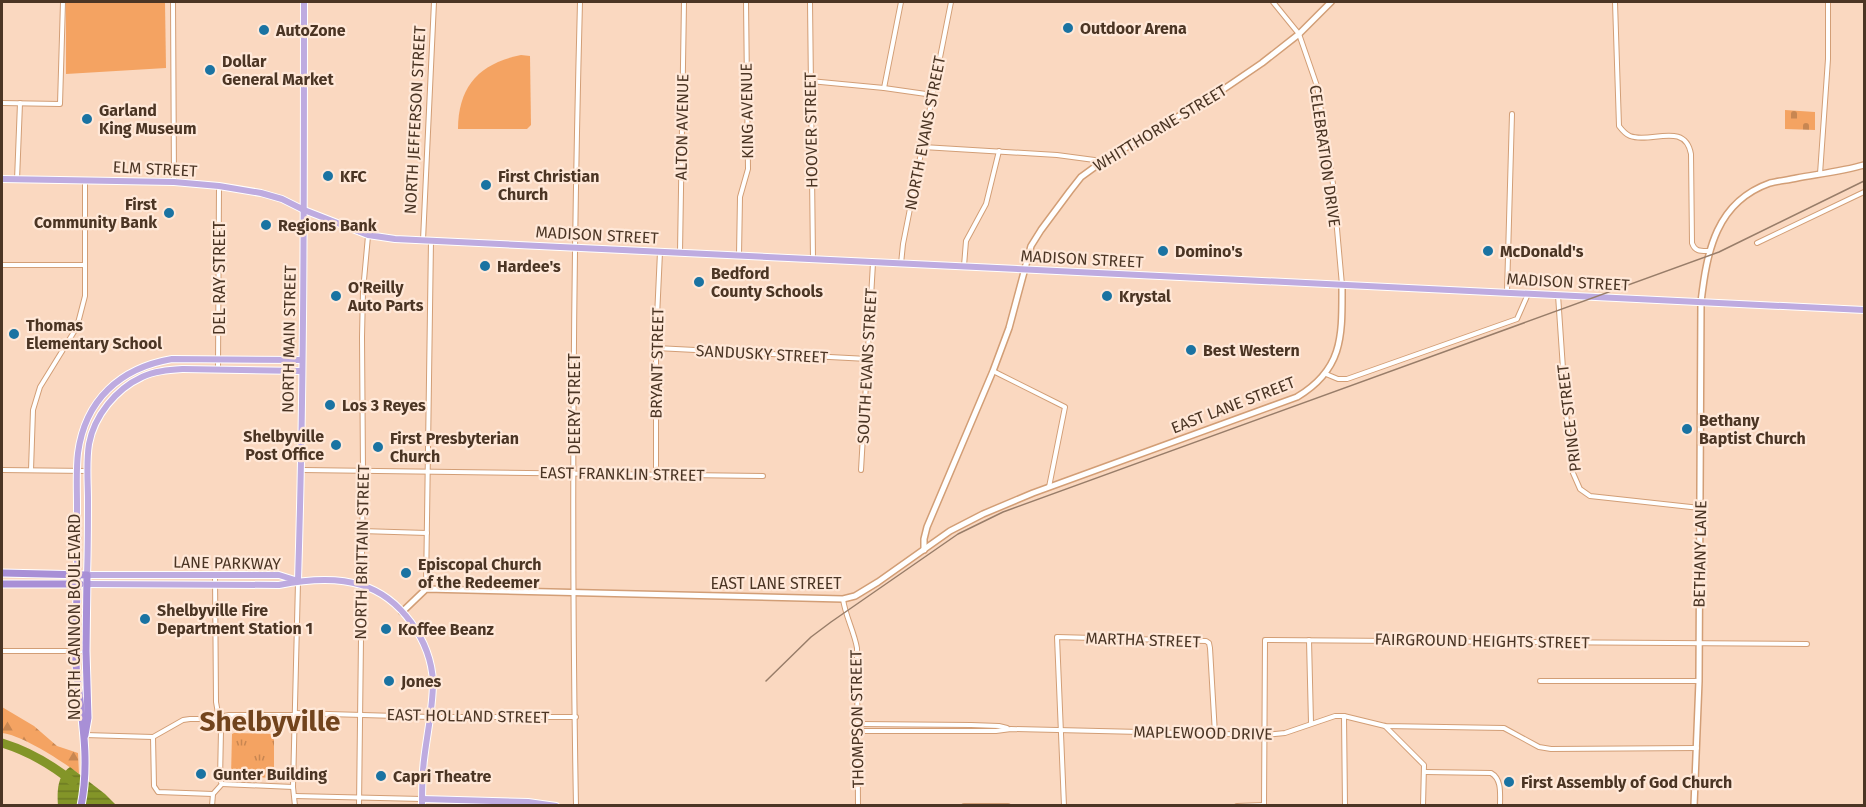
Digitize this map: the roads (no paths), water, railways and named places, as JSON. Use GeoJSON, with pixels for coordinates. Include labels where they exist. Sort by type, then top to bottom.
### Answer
{"type":"FeatureCollection","features":[{"type":"Feature","properties":{"kind":"highway","name":"LANE PARKWAY"},"geometry":{"type":"LineString","coordinates":[[2,573],[87,575]]}},
{"type":"Feature","properties":{"kind":"highway","name":"NORTH CANNON BOULEVARD"},"geometry":{"type":"LineString","coordinates":[[77,574],[76,652],[85,735]]}},
{"type":"Feature","properties":{"kind":"highway","name":"NORTH CANNON BOULEVARD"},"geometry":{"type":"LineString","coordinates":[[85,735],[88,718],[87,575]]}},
{"type":"Feature","properties":{"kind":"highway","name":"LANE PARKWAY"},"geometry":{"type":"LineString","coordinates":[[2,584],[87,584]]}},
{"type":"Feature","properties":{"kind":"highway"},"geometry":{"type":"LineString","coordinates":[[81,806],[85,777],[85,735]]}},
{"type":"Feature","properties":{"kind":"main road","name":"NORTH MAIN STREET"},"geometry":{"type":"LineString","coordinates":[[298,581],[302,470],[304,2]]}},
{"type":"Feature","properties":{"kind":"main road","name":"ELM STREET"},"geometry":{"type":"LineString","coordinates":[[2,179],[174,182],[219,186],[282,198],[304,210]]}},
{"type":"Feature","properties":{"kind":"main road","name":"MADISON STREET"},"geometry":{"type":"LineString","coordinates":[[304,210],[368,235],[395,239],[1864,310]]}},
{"type":"Feature","properties":{"kind":"main road","name":"NORTH CANNON BOULEVARD"},"geometry":{"type":"LineString","coordinates":[[77,574],[80,445],[87,420],[104,394],[116,382],[136,369],[172,359],[302,360]]}},
{"type":"Feature","properties":{"kind":"main road","name":"NORTH CANNON BOULEVARD"},"geometry":{"type":"LineString","coordinates":[[87,575],[89,445],[101,414],[112,399],[142,377],[164,371],[183,369],[302,370]]}},
{"type":"Feature","properties":{"kind":"main road","name":"LANE PARKWAY"},"geometry":{"type":"LineString","coordinates":[[87,575],[279,575],[298,581]]}},
{"type":"Feature","properties":{"kind":"main road","name":"LANE PARKWAY"},"geometry":{"type":"LineString","coordinates":[[87,584],[279,585],[298,581]]}},
{"type":"Feature","properties":{"kind":"main road"},"geometry":{"type":"LineString","coordinates":[[298,581],[337,581],[361,585],[382,595],[402,612],[419,634],[430,661],[433,683],[422,802],[528,802],[556,806]]}},
{"type":"Feature","properties":{"kind":"street"},"geometry":{"type":"LineString","coordinates":[[2,103],[60,104],[63,2]]}},
{"type":"Feature","properties":{"kind":"street"},"geometry":{"type":"LineString","coordinates":[[173,2],[174,182]]}},
{"type":"Feature","properties":{"kind":"street","name":"NORTH JEFFERSON STREET"},"geometry":{"type":"LineString","coordinates":[[423,240],[434,2]]}},
{"type":"Feature","properties":{"kind":"street","name":"DEERY STREET"},"geometry":{"type":"LineString","coordinates":[[576,806],[572,594],[574,247],[580,2]]}},
{"type":"Feature","properties":{"kind":"street","name":"ALTON AVENUE"},"geometry":{"type":"LineString","coordinates":[[680,253],[684,2]]}},
{"type":"Feature","properties":{"kind":"street","name":"KING AVENUE"},"geometry":{"type":"LineString","coordinates":[[739,256],[740,197],[748,169],[746,2]]}},
{"type":"Feature","properties":{"kind":"street","name":"HOOVER STREET"},"geometry":{"type":"LineString","coordinates":[[810,2],[813,259]]}},
{"type":"Feature","properties":{"kind":"street"},"geometry":{"type":"LineString","coordinates":[[884,88],[901,2]]}},
{"type":"Feature","properties":{"kind":"street","name":"NORTH EVANS STREET"},"geometry":{"type":"LineString","coordinates":[[902,264],[903,244],[951,2]]}},
{"type":"Feature","properties":{"kind":"street","name":"CELEBRATION DRIVE"},"geometry":{"type":"LineString","coordinates":[[1273,2],[1299,34],[1317,86],[1333,184],[1342,286]]}},
{"type":"Feature","properties":{"kind":"street","name":"WHITTHORNE STREET"},"geometry":{"type":"LineString","coordinates":[[924,550],[927,527],[993,371],[1009,328],[1031,246],[1041,230],[1081,177],[1103,161],[1218,93],[1262,63],[1299,34],[1331,2]]}},
{"type":"Feature","properties":{"kind":"street"},"geometry":{"type":"LineString","coordinates":[[1615,2],[1619,126],[1631,137],[1674,135],[1686,141],[1690,154],[1692,243],[1698,251],[1710,251]]}},
{"type":"Feature","properties":{"kind":"street"},"geometry":{"type":"LineString","coordinates":[[1820,174],[1828,59],[1828,2]]}},
{"type":"Feature","properties":{"kind":"street"},"geometry":{"type":"LineString","coordinates":[[810,81],[933,95]]}},
{"type":"Feature","properties":{"kind":"street"},"geometry":{"type":"LineString","coordinates":[[17,180],[20,103]]}},
{"type":"Feature","properties":{"kind":"street"},"geometry":{"type":"LineString","coordinates":[[1507,293],[1512,114]]}},
{"type":"Feature","properties":{"kind":"street"},"geometry":{"type":"LineString","coordinates":[[923,147],[1057,155],[1103,161]]}},
{"type":"Feature","properties":{"kind":"street"},"geometry":{"type":"LineString","coordinates":[[963,267],[966,241],[986,204],[999,151]]}},
{"type":"Feature","properties":{"kind":"street"},"geometry":{"type":"LineString","coordinates":[[1701,302],[1710,251],[1717,230],[1728,211],[1745,195],[1771,183],[1864,165]]}},
{"type":"Feature","properties":{"kind":"street"},"geometry":{"type":"LineString","coordinates":[[31,470],[33,410],[40,387],[77,327],[85,296],[85,180]]}},
{"type":"Feature","properties":{"kind":"street","name":"DEL RAY STREET"},"geometry":{"type":"LineString","coordinates":[[218,370],[219,186]]}},
{"type":"Feature","properties":{"kind":"street"},"geometry":{"type":"LineString","coordinates":[[1757,243],[1864,192]]}},
{"type":"Feature","properties":{"kind":"street","name":"NORTH BRITTAIN STREET"},"geometry":{"type":"LineString","coordinates":[[359,806],[363,302],[368,235]]}},
{"type":"Feature","properties":{"kind":"street"},"geometry":{"type":"LineString","coordinates":[[402,612],[426,589],[431,240]]}},
{"type":"Feature","properties":{"kind":"street","name":"BRYANT STREET"},"geometry":{"type":"LineString","coordinates":[[656,475],[656,348],[660,252]]}},
{"type":"Feature","properties":{"kind":"street","name":"SOUTH EVANS STREET"},"geometry":{"type":"LineString","coordinates":[[861,470],[873,262]]}},
{"type":"Feature","properties":{"kind":"street"},"geometry":{"type":"LineString","coordinates":[[2,265],[85,265]]}},
{"type":"Feature","properties":{"kind":"street","name":"EAST LANE STREET"},"geometry":{"type":"LineString","coordinates":[[426,589],[843,599],[855,596],[950,531],[983,514],[1015,500],[1297,397],[1309,390],[1326,374],[1334,361],[1340,338],[1342,286]]}},
{"type":"Feature","properties":{"kind":"street"},"geometry":{"type":"LineString","coordinates":[[1326,374],[1338,379],[1347,379],[1516,319],[1528,294]]}},
{"type":"Feature","properties":{"kind":"street","name":"PRINCE STREET"},"geometry":{"type":"LineString","coordinates":[[1558,295],[1566,413],[1573,473],[1580,489],[1590,496],[1701,508]]}},
{"type":"Feature","properties":{"kind":"street","name":"BETHANY LANE"},"geometry":{"type":"LineString","coordinates":[[1694,806],[1699,681],[1701,302]]}},
{"type":"Feature","properties":{"kind":"street","name":"SANDUSKY STREET"},"geometry":{"type":"LineString","coordinates":[[656,348],[868,359]]}},
{"type":"Feature","properties":{"kind":"street"},"geometry":{"type":"LineString","coordinates":[[993,371],[1065,407],[1048,488]]}},
{"type":"Feature","properties":{"kind":"street"},"geometry":{"type":"LineString","coordinates":[[2,470],[88,471]]}},
{"type":"Feature","properties":{"kind":"street","name":"EAST FRANKLIN STREET"},"geometry":{"type":"LineString","coordinates":[[302,470],[763,476]]}},
{"type":"Feature","properties":{"kind":"street"},"geometry":{"type":"LineString","coordinates":[[361,531],[427,533]]}},
{"type":"Feature","properties":{"kind":"street"},"geometry":{"type":"LineString","coordinates":[[147,585],[148,575]]}},
{"type":"Feature","properties":{"kind":"street"},"geometry":{"type":"LineString","coordinates":[[215,575],[216,702],[221,730],[220,780],[222,784]]}},
{"type":"Feature","properties":{"kind":"street","name":"NORTH MAIN STREET"},"geometry":{"type":"LineString","coordinates":[[295,806],[293,787],[298,581]]}},
{"type":"Feature","properties":{"kind":"street","name":"THOMPSON STREET"},"geometry":{"type":"LineString","coordinates":[[843,599],[857,648],[858,806]]}},
{"type":"Feature","properties":{"kind":"street","name":"MARTHA STREET"},"geometry":{"type":"LineString","coordinates":[[1060,730],[1057,637],[1206,641],[1210,648],[1215,734]]}},
{"type":"Feature","properties":{"kind":"street","name":"FAIRGROUND HEIGHTS STREET"},"geometry":{"type":"LineString","coordinates":[[1265,735],[1265,640],[1808,644]]}},
{"type":"Feature","properties":{"kind":"street"},"geometry":{"type":"LineString","coordinates":[[1309,640],[1311,723]]}},
{"type":"Feature","properties":{"kind":"street"},"geometry":{"type":"LineString","coordinates":[[2,651],[86,651]]}},
{"type":"Feature","properties":{"kind":"street"},"geometry":{"type":"LineString","coordinates":[[1540,681],[1699,681]]}},
{"type":"Feature","properties":{"kind":"street","name":"EAST HOLLAND STREET"},"geometry":{"type":"LineString","coordinates":[[153,737],[183,720],[208,719],[218,716],[295,714],[576,717]]}},
{"type":"Feature","properties":{"kind":"street","name":"MAPLEWOOD DRIVE"},"geometry":{"type":"LineString","coordinates":[[1011,729],[1265,735],[1285,733],[1335,716],[1344,716],[1385,726],[1504,728],[1539,747],[1551,749],[1697,748]]}},
{"type":"Feature","properties":{"kind":"street"},"geometry":{"type":"LineString","coordinates":[[1344,716],[1345,806]]}},
{"type":"Feature","properties":{"kind":"street"},"geometry":{"type":"LineString","coordinates":[[859,724],[971,724],[1011,729]]}},
{"type":"Feature","properties":{"kind":"street"},"geometry":{"type":"LineString","coordinates":[[1385,726],[1424,765],[1423,806]]}},
{"type":"Feature","properties":{"kind":"street"},"geometry":{"type":"LineString","coordinates":[[858,731],[996,731],[1011,729]]}},
{"type":"Feature","properties":{"kind":"street"},"geometry":{"type":"LineString","coordinates":[[1060,730],[1064,806]]}},
{"type":"Feature","properties":{"kind":"street"},"geometry":{"type":"LineString","coordinates":[[85,735],[153,737],[154,786],[158,792],[213,794]]}},
{"type":"Feature","properties":{"kind":"street"},"geometry":{"type":"LineString","coordinates":[[1237,806],[1264,805],[1265,735]]}},
{"type":"Feature","properties":{"kind":"street"},"geometry":{"type":"LineString","coordinates":[[1425,772],[1491,773],[1498,778],[1500,806]]}},
{"type":"Feature","properties":{"kind":"street"},"geometry":{"type":"LineString","coordinates":[[222,784],[293,787]]}},
{"type":"Feature","properties":{"kind":"street"},"geometry":{"type":"LineString","coordinates":[[212,806],[213,794],[222,784]]}},
{"type":"Feature","properties":{"kind":"street"},"geometry":{"type":"LineString","coordinates":[[295,796],[359,797],[422,802]]}},
{"type":"Feature","properties":{"kind":"street"},"geometry":{"type":"LineString","coordinates":[[964,806],[1008,806]]}},
{"type":"Feature","properties":{"kind":"waterway"},"geometry":{"type":"LineString","coordinates":[[2,743],[39,759],[73,782]]}},
{"type":"Feature","properties":{"kind":"railway"},"geometry":{"type":"LineString","coordinates":[[766,681],[811,637],[831,622],[958,534],[1003,512],[1719,252],[1864,181]]}},
{"type":"Feature","properties":{"kind":"place","name":"Outdoor Arena"},"geometry":{"type":"Point","coordinates":[1068,28]}},
{"type":"Feature","properties":{"kind":"place","name":"AutoZone"},"geometry":{"type":"Point","coordinates":[264,30]}},
{"type":"Feature","properties":{"kind":"place","name":"Dollar General Market"},"geometry":{"type":"Point","coordinates":[210,70]}},
{"type":"Feature","properties":{"kind":"place","name":"Garland King Museum"},"geometry":{"type":"Point","coordinates":[87,119]}},
{"type":"Feature","properties":{"kind":"place","name":"KFC"},"geometry":{"type":"Point","coordinates":[328,176]}},
{"type":"Feature","properties":{"kind":"place","name":"First Christian Church"},"geometry":{"type":"Point","coordinates":[486,185]}},
{"type":"Feature","properties":{"kind":"place","name":"First Community Bank"},"geometry":{"type":"Point","coordinates":[169,213]}},
{"type":"Feature","properties":{"kind":"place","name":"Regions Bank"},"geometry":{"type":"Point","coordinates":[266,225]}},
{"type":"Feature","properties":{"kind":"place","name":"Domino's"},"geometry":{"type":"Point","coordinates":[1163,251]}},
{"type":"Feature","properties":{"kind":"place","name":"McDonald's"},"geometry":{"type":"Point","coordinates":[1488,251]}},
{"type":"Feature","properties":{"kind":"place","name":"Hardee's"},"geometry":{"type":"Point","coordinates":[485,266]}},
{"type":"Feature","properties":{"kind":"place","name":"Bedford County Schools"},"geometry":{"type":"Point","coordinates":[699,282]}},
{"type":"Feature","properties":{"kind":"place","name":"O'Reilly Auto Parts"},"geometry":{"type":"Point","coordinates":[336,296]}},
{"type":"Feature","properties":{"kind":"place","name":"Krystal"},"geometry":{"type":"Point","coordinates":[1107,296]}},
{"type":"Feature","properties":{"kind":"place","name":"Thomas Elementary School"},"geometry":{"type":"Point","coordinates":[14,334]}},
{"type":"Feature","properties":{"kind":"place","name":"Best Western"},"geometry":{"type":"Point","coordinates":[1191,350]}},
{"type":"Feature","properties":{"kind":"place","name":"Los 3 Reyes"},"geometry":{"type":"Point","coordinates":[330,405]}},
{"type":"Feature","properties":{"kind":"place","name":"Bethany Baptist Church"},"geometry":{"type":"Point","coordinates":[1687,429]}},
{"type":"Feature","properties":{"kind":"place","name":"Shelbyville Post Office"},"geometry":{"type":"Point","coordinates":[336,445]}},
{"type":"Feature","properties":{"kind":"place","name":"First Presbyterian Church"},"geometry":{"type":"Point","coordinates":[378,447]}},
{"type":"Feature","properties":{"kind":"place","name":"Episcopal Church of the Redeemer"},"geometry":{"type":"Point","coordinates":[406,573]}},
{"type":"Feature","properties":{"kind":"place","name":"Shelbyville Fire Department Station 1"},"geometry":{"type":"Point","coordinates":[145,619]}},
{"type":"Feature","properties":{"kind":"place","name":"Koffee Beanz"},"geometry":{"type":"Point","coordinates":[386,629]}},
{"type":"Feature","properties":{"kind":"place","name":"Jones"},"geometry":{"type":"Point","coordinates":[389,681]}},
{"type":"Feature","properties":{"kind":"place","name":"Gunter Building"},"geometry":{"type":"Point","coordinates":[201,774]}},
{"type":"Feature","properties":{"kind":"place","name":"Capri Theatre"},"geometry":{"type":"Point","coordinates":[381,776]}},
{"type":"Feature","properties":{"kind":"place","name":"First Assembly of God Church"},"geometry":{"type":"Point","coordinates":[1509,782]}},
{"type":"Feature","properties":{"kind":"district","name":"Shelbyville"},"geometry":{"type":"Point","coordinates":[270,721]}}]}
